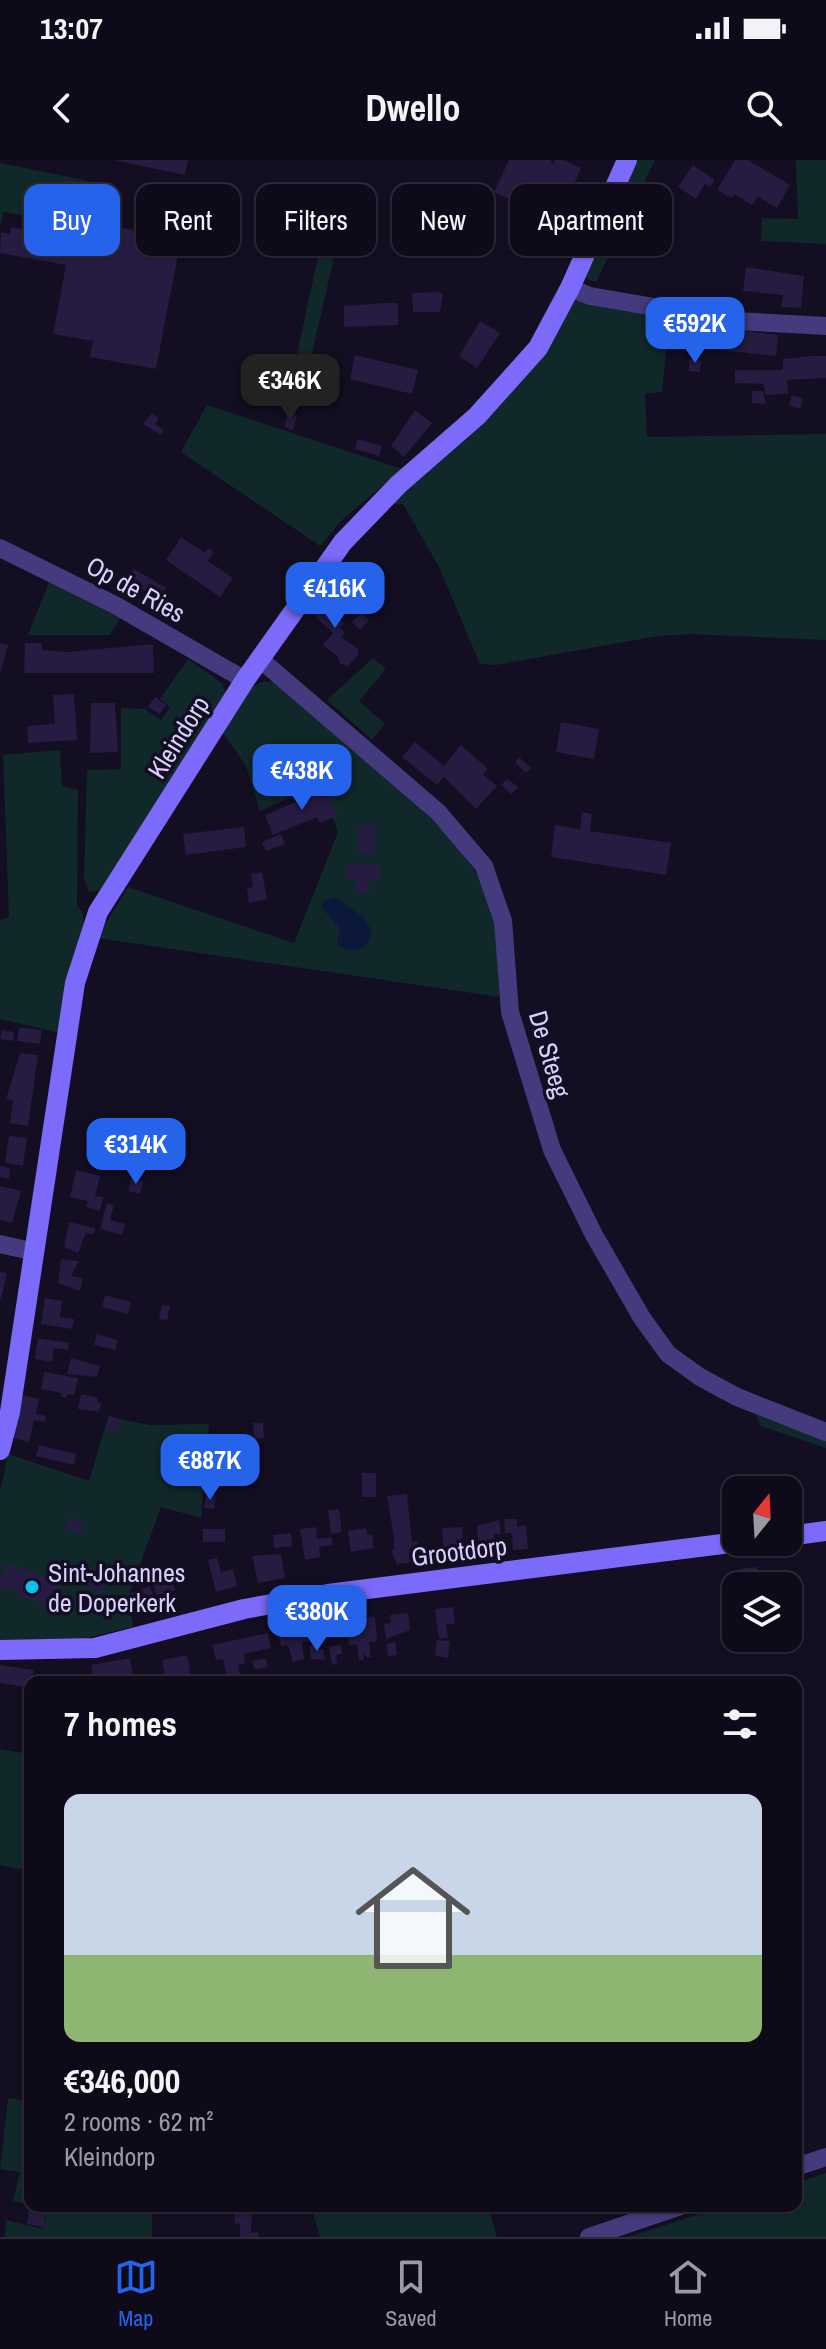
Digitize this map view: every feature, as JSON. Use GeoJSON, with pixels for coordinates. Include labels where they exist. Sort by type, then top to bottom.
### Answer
{"type":"FeatureCollection","features":[{"type":"Feature","properties":{"kind":"street","name":"Kleindorp"},"geometry":{"type":"LineString","coordinates":[[0,1450],[35,1252],[75,983],[91,928],[245,680],[343,542],[399,484],[477,416],[538,348],[570,288],[627,160]]}},
{"type":"Feature","properties":{"kind":"street"},"geometry":{"type":"LineString","coordinates":[[570,288],[590,296],[736,321],[826,326]]}},
{"type":"Feature","properties":{"kind":"street","name":"Op de Ries"},"geometry":{"type":"LineString","coordinates":[[0,548],[115,605],[245,680]]}},
{"type":"Feature","properties":{"kind":"street","name":"De Steeg"},"geometry":{"type":"LineString","coordinates":[[261,660],[438,812],[484,866],[503,921],[510,1012],[552,1150],[594,1235],[668,1354],[700,1377],[737,1397],[826,1432]]}},
{"type":"Feature","properties":{"kind":"street"},"geometry":{"type":"LineString","coordinates":[[0,1244],[35,1252]]}},
{"type":"Feature","properties":{"kind":"street"},"geometry":{"type":"LineString","coordinates":[[802,1534],[826,1531]]}},
{"type":"Feature","properties":{"kind":"street","name":"Grootdorp"},"geometry":{"type":"LineString","coordinates":[[0,1650],[95,1648],[244,1609],[328,1594],[722,1544]]}},
{"type":"Feature","properties":{"kind":"street"},"geometry":{"type":"LineString","coordinates":[[802,2165],[826,2157]]}},
{"type":"Feature","properties":{"kind":"street"},"geometry":{"type":"LineString","coordinates":[[589,2237],[663,2212]]}},
{"type":"Feature","properties":{"kind":"green space"},"geometry":{"type":"Polygon","coordinates":[[[634,160],[655,160],[643,184],[623,184],[634,160]]]}},
{"type":"Feature","properties":{"kind":"green space"},"geometry":{"type":"Polygon","coordinates":[[[796,160],[826,160],[826,244],[761,241],[762,218],[798,219],[796,160]]]}},
{"type":"Feature","properties":{"kind":"green space"},"geometry":{"type":"Polygon","coordinates":[[[0,163],[89,181],[88,184],[24,184],[24,216],[4,212],[0,226],[0,163]]]}},
{"type":"Feature","properties":{"kind":"green space"},"geometry":{"type":"Polygon","coordinates":[[[318,256],[334,256],[307,375],[293,373],[318,256]]]}},
{"type":"Feature","properties":{"kind":"green space"},"geometry":{"type":"Polygon","coordinates":[[[591,256],[609,256],[596,282],[585,278],[584,271],[591,256]]]}},
{"type":"Feature","properties":{"kind":"green space"},"geometry":{"type":"Polygon","coordinates":[[[588,299],[670,311],[662,392],[645,394],[647,437],[826,434],[826,640],[691,634],[658,636],[496,665],[480,664],[439,567],[403,504],[389,504],[569,302],[588,299]]]}},
{"type":"Feature","properties":{"kind":"green space"},"geometry":{"type":"Polygon","coordinates":[[[207,405],[402,469],[342,520],[320,546],[181,452],[207,405]]]}},
{"type":"Feature","properties":{"kind":"green space"},"geometry":{"type":"Polygon","coordinates":[[[49,582],[120,618],[110,635],[28,635],[49,582]]]}},
{"type":"Feature","properties":{"kind":"green space"},"geometry":{"type":"Polygon","coordinates":[[[373,658],[386,669],[359,701],[385,724],[372,740],[327,700],[373,658]]]}},
{"type":"Feature","properties":{"kind":"green space"},"geometry":{"type":"Polygon","coordinates":[[[188,659],[222,683],[226,693],[102,890],[89,892],[84,879],[87,770],[121,769],[121,708],[145,709],[161,720],[170,707],[160,699],[188,659]]]}},
{"type":"Feature","properties":{"kind":"green space"},"geometry":{"type":"Polygon","coordinates":[[[265,681],[274,682],[394,783],[454,843],[476,872],[492,910],[500,997],[97,938],[128,887],[294,943],[338,832],[320,784],[260,811],[246,766],[221,730],[251,687],[265,681]]]}},
{"type":"Feature","properties":{"kind":"green space"},"geometry":{"type":"Polygon","coordinates":[[[60,750],[62,786],[78,790],[77,905],[83,914],[84,926],[60,1033],[0,1019],[0,920],[9,917],[3,755],[60,750]]]}},
{"type":"Feature","properties":{"kind":"green space"},"geometry":{"type":"Polygon","coordinates":[[[755,1414],[826,1440],[826,1448],[761,1426],[755,1414]]]}},
{"type":"Feature","properties":{"kind":"green space"},"geometry":{"type":"Polygon","coordinates":[[[108,1417],[150,1425],[209,1424],[201,1518],[161,1507],[128,1597],[133,1627],[77,1640],[0,1640],[0,1491],[8,1454],[89,1481],[108,1417]]]}},
{"type":"Feature","properties":{"kind":"green space"},"geometry":{"type":"Polygon","coordinates":[[[0,1749],[24,1753],[24,1870],[0,1865],[0,1749]]]}},
{"type":"Feature","properties":{"kind":"green space"},"geometry":{"type":"Polygon","coordinates":[[[8,2098],[24,2100],[24,2204],[13,2201],[20,2172],[0,2169],[8,2098]]]}},
{"type":"Feature","properties":{"kind":"green space"},"geometry":{"type":"Polygon","coordinates":[[[826,2173],[826,2237],[628,2237],[705,2212],[802,2212],[802,2181],[826,2173]]]}},
{"type":"Feature","properties":{"kind":"green space"},"geometry":{"type":"Polygon","coordinates":[[[47,2212],[152,2212],[152,2237],[5,2237],[6,2220],[43,2229],[47,2212]]]}},
{"type":"Feature","properties":{"kind":"green space"},"geometry":{"type":"Polygon","coordinates":[[[313,2212],[490,2212],[497,2237],[320,2237],[313,2212]]]}},
{"type":"Feature","properties":{"kind":"water"},"geometry":{"type":"Polygon","coordinates":[[[336,897],[363,917],[371,929],[368,942],[360,949],[349,950],[337,944],[340,928],[321,907],[323,901],[336,897]]]}},
{"type":"Feature","properties":{"kind":"building"},"geometry":{"type":"Polygon","coordinates":[[[114,160],[188,160],[185,175],[114,160]]]}},
{"type":"Feature","properties":{"kind":"building"},"geometry":{"type":"Polygon","coordinates":[[[509,160],[551,160],[552,165],[555,160],[564,160],[581,168],[574,184],[510,184],[510,199],[494,192],[509,160]]]}},
{"type":"Feature","properties":{"kind":"building"},"geometry":{"type":"Polygon","coordinates":[[[735,160],[748,160],[790,185],[777,208],[758,197],[752,205],[734,194],[732,198],[717,190],[735,160]]]}},
{"type":"Feature","properties":{"kind":"building"},"geometry":{"type":"Polygon","coordinates":[[[693,165],[715,180],[710,187],[705,184],[696,199],[678,187],[693,165]]]}},
{"type":"Feature","properties":{"kind":"building"},"geometry":{"type":"Polygon","coordinates":[[[11,227],[24,229],[24,256],[120,256],[120,227],[136,231],[136,256],[178,256],[156,369],[90,357],[93,341],[53,334],[66,265],[0,253],[1,232],[10,234],[11,227]]]}},
{"type":"Feature","properties":{"kind":"building"},"geometry":{"type":"Polygon","coordinates":[[[746,267],[804,276],[801,308],[781,307],[783,295],[743,291],[746,267]]]}},
{"type":"Feature","properties":{"kind":"building"},"geometry":{"type":"Polygon","coordinates":[[[440,292],[443,295],[440,312],[413,312],[412,293],[440,292]]]}},
{"type":"Feature","properties":{"kind":"building"},"geometry":{"type":"Polygon","coordinates":[[[398,303],[398,325],[344,327],[344,306],[398,303]]]}},
{"type":"Feature","properties":{"kind":"building"},"geometry":{"type":"Polygon","coordinates":[[[480,321],[500,333],[477,368],[459,356],[480,321]]]}},
{"type":"Feature","properties":{"kind":"building"},"geometry":{"type":"Polygon","coordinates":[[[705,326],[778,335],[776,356],[718,350],[718,345],[704,344],[705,326]]]}},
{"type":"Feature","properties":{"kind":"building"},"geometry":{"type":"Polygon","coordinates":[[[355,355],[418,370],[412,394],[350,379],[355,355]]]}},
{"type":"Feature","properties":{"kind":"building"},"geometry":{"type":"Polygon","coordinates":[[[826,356],[826,378],[787,380],[788,394],[765,395],[764,384],[735,383],[735,370],[783,370],[783,359],[826,356]]]}},
{"type":"Feature","properties":{"kind":"building"},"geometry":{"type":"Polygon","coordinates":[[[689,359],[701,360],[700,372],[689,371],[689,359]]]}},
{"type":"Feature","properties":{"kind":"building"},"geometry":{"type":"Polygon","coordinates":[[[319,382],[334,386],[332,395],[317,392],[319,382]]]}},
{"type":"Feature","properties":{"kind":"building"},"geometry":{"type":"Polygon","coordinates":[[[752,391],[763,391],[766,404],[752,403],[752,391]]]}},
{"type":"Feature","properties":{"kind":"building"},"geometry":{"type":"Polygon","coordinates":[[[792,395],[803,399],[800,409],[789,405],[792,395]]]}},
{"type":"Feature","properties":{"kind":"building"},"geometry":{"type":"Polygon","coordinates":[[[415,410],[432,423],[404,457],[391,446],[415,410]]]}},
{"type":"Feature","properties":{"kind":"building"},"geometry":{"type":"Polygon","coordinates":[[[152,413],[159,418],[155,424],[164,430],[161,435],[143,424],[152,413]]]}},
{"type":"Feature","properties":{"kind":"building"},"geometry":{"type":"Polygon","coordinates":[[[288,413],[297,416],[293,430],[284,427],[288,413]]]}},
{"type":"Feature","properties":{"kind":"building"},"geometry":{"type":"Polygon","coordinates":[[[358,439],[382,446],[379,456],[355,449],[358,439]]]}},
{"type":"Feature","properties":{"kind":"building"},"geometry":{"type":"Polygon","coordinates":[[[181,537],[205,553],[208,548],[214,552],[208,561],[233,578],[220,597],[166,560],[181,537]]]}},
{"type":"Feature","properties":{"kind":"building"},"geometry":{"type":"Polygon","coordinates":[[[134,569],[166,588],[159,599],[127,581],[134,569]]]}},
{"type":"Feature","properties":{"kind":"building"},"geometry":{"type":"Polygon","coordinates":[[[326,593],[341,605],[334,615],[344,623],[339,628],[345,633],[341,637],[358,649],[358,655],[348,666],[340,664],[338,657],[323,645],[333,633],[311,612],[326,593]]]}},
{"type":"Feature","properties":{"kind":"building"},"geometry":{"type":"Polygon","coordinates":[[[361,613],[369,620],[360,630],[352,622],[361,613]]]}},
{"type":"Feature","properties":{"kind":"building"},"geometry":{"type":"Polygon","coordinates":[[[0,643],[8,645],[1,671],[0,671],[0,643]]]}},
{"type":"Feature","properties":{"kind":"building"},"geometry":{"type":"Polygon","coordinates":[[[25,643],[42,643],[42,650],[67,652],[153,644],[154,673],[24,673],[25,643]]]}},
{"type":"Feature","properties":{"kind":"building"},"geometry":{"type":"Polygon","coordinates":[[[74,694],[77,740],[28,743],[27,726],[55,724],[53,695],[74,694]]]}},
{"type":"Feature","properties":{"kind":"building"},"geometry":{"type":"Polygon","coordinates":[[[155,697],[166,705],[160,714],[148,707],[155,697]]]}},
{"type":"Feature","properties":{"kind":"building"},"geometry":{"type":"Polygon","coordinates":[[[91,703],[115,703],[118,752],[90,753],[91,703]]]}},
{"type":"Feature","properties":{"kind":"building"},"geometry":{"type":"Polygon","coordinates":[[[561,722],[599,729],[594,759],[556,752],[561,722]]]}},
{"type":"Feature","properties":{"kind":"building"},"geometry":{"type":"Polygon","coordinates":[[[415,742],[444,766],[461,745],[488,769],[483,774],[497,786],[476,809],[444,777],[437,785],[402,757],[415,742]]]}},
{"type":"Feature","properties":{"kind":"building"},"geometry":{"type":"Polygon","coordinates":[[[519,757],[531,768],[526,773],[515,762],[519,757]]]}},
{"type":"Feature","properties":{"kind":"building"},"geometry":{"type":"Polygon","coordinates":[[[507,779],[519,787],[511,794],[501,785],[507,779]]]}},
{"type":"Feature","properties":{"kind":"building"},"geometry":{"type":"Polygon","coordinates":[[[326,789],[337,816],[320,823],[317,817],[273,835],[265,815],[326,789]]]}},
{"type":"Feature","properties":{"kind":"building"},"geometry":{"type":"Polygon","coordinates":[[[582,812],[592,814],[590,831],[671,843],[666,875],[551,857],[555,825],[580,829],[582,812]]]}},
{"type":"Feature","properties":{"kind":"building"},"geometry":{"type":"Polygon","coordinates":[[[359,824],[376,825],[375,854],[358,853],[359,824]]]}},
{"type":"Feature","properties":{"kind":"building"},"geometry":{"type":"Polygon","coordinates":[[[244,827],[246,847],[186,855],[183,834],[244,827]]]}},
{"type":"Feature","properties":{"kind":"building"},"geometry":{"type":"Polygon","coordinates":[[[281,834],[285,844],[266,851],[262,842],[281,834]]]}},
{"type":"Feature","properties":{"kind":"building"},"geometry":{"type":"Polygon","coordinates":[[[346,864],[379,864],[379,880],[369,880],[369,892],[356,892],[356,880],[346,880],[346,864]]]}},
{"type":"Feature","properties":{"kind":"building"},"geometry":{"type":"Polygon","coordinates":[[[262,872],[267,899],[249,903],[247,888],[253,887],[251,874],[262,872]]]}},
{"type":"Feature","properties":{"kind":"building"},"geometry":{"type":"Polygon","coordinates":[[[19,1027],[42,1030],[40,1044],[17,1041],[19,1027]]]}},
{"type":"Feature","properties":{"kind":"building"},"geometry":{"type":"Polygon","coordinates":[[[2,1030],[14,1032],[13,1041],[0,1039],[2,1030]]]}},
{"type":"Feature","properties":{"kind":"building"},"geometry":{"type":"Polygon","coordinates":[[[20,1053],[38,1055],[28,1126],[10,1123],[13,1100],[6,1099],[20,1053]]]}},
{"type":"Feature","properties":{"kind":"building"},"geometry":{"type":"Polygon","coordinates":[[[9,1136],[27,1138],[23,1166],[5,1163],[9,1136]]]}},
{"type":"Feature","properties":{"kind":"building"},"geometry":{"type":"Polygon","coordinates":[[[0,1166],[10,1168],[9,1179],[0,1177],[0,1166]]]}},
{"type":"Feature","properties":{"kind":"building"},"geometry":{"type":"Polygon","coordinates":[[[76,1170],[100,1176],[95,1196],[103,1197],[100,1211],[86,1207],[88,1201],[70,1197],[76,1170]]]}},
{"type":"Feature","properties":{"kind":"building"},"geometry":{"type":"Polygon","coordinates":[[[131,1179],[143,1182],[140,1194],[128,1191],[131,1179]]]}},
{"type":"Feature","properties":{"kind":"building"},"geometry":{"type":"Polygon","coordinates":[[[0,1186],[21,1191],[12,1223],[0,1220],[0,1186]]]}},
{"type":"Feature","properties":{"kind":"building"},"geometry":{"type":"Polygon","coordinates":[[[107,1203],[114,1205],[110,1220],[125,1224],[122,1235],[100,1229],[107,1203]]]}},
{"type":"Feature","properties":{"kind":"building"},"geometry":{"type":"Polygon","coordinates":[[[69,1222],[95,1228],[94,1234],[86,1233],[78,1253],[64,1247],[69,1222]]]}},
{"type":"Feature","properties":{"kind":"building"},"geometry":{"type":"Polygon","coordinates":[[[61,1259],[79,1261],[71,1276],[83,1278],[80,1291],[58,1283],[61,1259]]]}},
{"type":"Feature","properties":{"kind":"building"},"geometry":{"type":"Polygon","coordinates":[[[0,1272],[7,1273],[1,1299],[0,1299],[0,1272]]]}},
{"type":"Feature","properties":{"kind":"building"},"geometry":{"type":"Polygon","coordinates":[[[105,1295],[131,1302],[128,1314],[102,1307],[105,1295]]]}},
{"type":"Feature","properties":{"kind":"building"},"geometry":{"type":"Polygon","coordinates":[[[45,1298],[62,1301],[60,1317],[74,1319],[72,1329],[41,1324],[45,1298]]]}},
{"type":"Feature","properties":{"kind":"building"},"geometry":{"type":"Polygon","coordinates":[[[162,1305],[170,1306],[167,1320],[159,1319],[162,1305]]]}},
{"type":"Feature","properties":{"kind":"building"},"geometry":{"type":"Polygon","coordinates":[[[97,1334],[118,1340],[115,1350],[94,1345],[97,1334]]]}},
{"type":"Feature","properties":{"kind":"building"},"geometry":{"type":"Polygon","coordinates":[[[38,1338],[69,1343],[68,1350],[54,1348],[52,1362],[35,1359],[38,1338]]]}},
{"type":"Feature","properties":{"kind":"building"},"geometry":{"type":"Polygon","coordinates":[[[71,1358],[100,1366],[97,1377],[67,1374],[71,1358]]]}},
{"type":"Feature","properties":{"kind":"building"},"geometry":{"type":"Polygon","coordinates":[[[44,1372],[78,1378],[74,1395],[67,1394],[66,1398],[61,1397],[62,1393],[41,1389],[44,1372]]]}},
{"type":"Feature","properties":{"kind":"building"},"geometry":{"type":"Polygon","coordinates":[[[81,1394],[98,1398],[97,1402],[101,1403],[99,1412],[78,1409],[81,1394]]]}},
{"type":"Feature","properties":{"kind":"building"},"geometry":{"type":"Polygon","coordinates":[[[22,1395],[39,1399],[36,1414],[46,1416],[45,1422],[34,1420],[29,1442],[13,1438],[22,1395]]]}},
{"type":"Feature","properties":{"kind":"building"},"geometry":{"type":"Polygon","coordinates":[[[109,1416],[120,1419],[117,1432],[106,1430],[109,1416]]]}},
{"type":"Feature","properties":{"kind":"building"},"geometry":{"type":"Polygon","coordinates":[[[253,1423],[263,1423],[264,1438],[254,1439],[253,1423]]]}},
{"type":"Feature","properties":{"kind":"building"},"geometry":{"type":"Polygon","coordinates":[[[39,1445],[76,1454],[74,1465],[36,1456],[39,1445]]]}},
{"type":"Feature","properties":{"kind":"building"},"geometry":{"type":"Polygon","coordinates":[[[362,1473],[376,1473],[376,1497],[362,1497],[362,1473]]]}},
{"type":"Feature","properties":{"kind":"building"},"geometry":{"type":"Polygon","coordinates":[[[206,1494],[216,1495],[214,1509],[204,1508],[206,1494]]]}},
{"type":"Feature","properties":{"kind":"building"},"geometry":{"type":"Polygon","coordinates":[[[407,1494],[412,1542],[418,1541],[420,1561],[397,1564],[391,1550],[394,1550],[394,1537],[387,1496],[407,1494]]]}},
{"type":"Feature","properties":{"kind":"building"},"geometry":{"type":"Polygon","coordinates":[[[339,1509],[342,1532],[331,1534],[328,1510],[339,1509]]]}},
{"type":"Feature","properties":{"kind":"building"},"geometry":{"type":"Polygon","coordinates":[[[69,1517],[84,1523],[80,1534],[65,1528],[69,1517]]]}},
{"type":"Feature","properties":{"kind":"building"},"geometry":{"type":"Polygon","coordinates":[[[504,1519],[517,1519],[517,1527],[526,1525],[528,1549],[513,1550],[512,1533],[505,1533],[504,1519]]]}},
{"type":"Feature","properties":{"kind":"building"},"geometry":{"type":"Polygon","coordinates":[[[499,1520],[501,1534],[494,1534],[495,1550],[479,1551],[477,1526],[499,1520]]]}},
{"type":"Feature","properties":{"kind":"building"},"geometry":{"type":"Polygon","coordinates":[[[316,1527],[317,1539],[331,1537],[333,1545],[319,1547],[320,1557],[305,1560],[300,1529],[316,1527]]]}},
{"type":"Feature","properties":{"kind":"building"},"geometry":{"type":"Polygon","coordinates":[[[462,1527],[464,1553],[444,1554],[442,1528],[462,1527]]]}},
{"type":"Feature","properties":{"kind":"building"},"geometry":{"type":"Polygon","coordinates":[[[366,1528],[367,1535],[372,1534],[374,1548],[351,1552],[348,1531],[366,1528]]]}},
{"type":"Feature","properties":{"kind":"building"},"geometry":{"type":"Polygon","coordinates":[[[203,1529],[225,1529],[225,1542],[203,1542],[203,1529]]]}},
{"type":"Feature","properties":{"kind":"building"},"geometry":{"type":"Polygon","coordinates":[[[291,1533],[292,1546],[274,1548],[273,1535],[291,1533]]]}},
{"type":"Feature","properties":{"kind":"building"},"geometry":{"type":"Polygon","coordinates":[[[281,1554],[285,1578],[258,1583],[252,1556],[281,1554]]]}},
{"type":"Feature","properties":{"kind":"building"},"geometry":{"type":"Polygon","coordinates":[[[217,1558],[221,1572],[233,1569],[237,1586],[216,1592],[208,1560],[217,1558]]]}},
{"type":"Feature","properties":{"kind":"building","name":"Sint-Johannes de Doperkerk"},"geometry":{"type":"Polygon","coordinates":[[[7,1563],[62,1582],[59,1588],[66,1596],[54,1613],[42,1608],[44,1603],[19,1597],[20,1594],[4,1587],[0,1593],[0,1579],[7,1563]]]}},
{"type":"Feature","properties":{"kind":"building"},"geometry":{"type":"Polygon","coordinates":[[[757,1567],[757,1572],[739,1572],[739,1569],[757,1567]]]}},
{"type":"Feature","properties":{"kind":"building"},"geometry":{"type":"Polygon","coordinates":[[[172,1577],[175,1591],[156,1595],[153,1581],[172,1577]]]}},
{"type":"Feature","properties":{"kind":"building"},"geometry":{"type":"Polygon","coordinates":[[[89,1578],[104,1579],[102,1596],[118,1597],[116,1614],[95,1612],[97,1589],[88,1588],[89,1578]]]}},
{"type":"Feature","properties":{"kind":"building"},"geometry":{"type":"Polygon","coordinates":[[[150,1586],[157,1608],[130,1614],[126,1595],[150,1586]]]}},
{"type":"Feature","properties":{"kind":"building"},"geometry":{"type":"Polygon","coordinates":[[[453,1607],[455,1624],[446,1624],[448,1637],[439,1639],[435,1609],[453,1607]]]}},
{"type":"Feature","properties":{"kind":"building"},"geometry":{"type":"Polygon","coordinates":[[[408,1613],[410,1630],[386,1639],[384,1624],[391,1623],[390,1615],[408,1613]]]}},
{"type":"Feature","properties":{"kind":"building"},"geometry":{"type":"Polygon","coordinates":[[[375,1617],[377,1641],[369,1642],[371,1657],[366,1657],[363,1651],[364,1660],[359,1660],[357,1644],[349,1645],[348,1636],[320,1639],[318,1624],[375,1617]]]}},
{"type":"Feature","properties":{"kind":"building"},"geometry":{"type":"Polygon","coordinates":[[[307,1626],[310,1641],[302,1642],[304,1659],[293,1662],[288,1645],[281,1646],[279,1631],[307,1626]]]}},
{"type":"Feature","properties":{"kind":"building"},"geometry":{"type":"Polygon","coordinates":[[[268,1633],[271,1648],[244,1654],[245,1664],[238,1665],[240,1676],[227,1676],[223,1659],[216,1660],[212,1645],[268,1633]]]}},
{"type":"Feature","properties":{"kind":"building"},"geometry":{"type":"Polygon","coordinates":[[[437,1640],[450,1641],[448,1658],[435,1656],[437,1640]]]}},
{"type":"Feature","properties":{"kind":"building"},"geometry":{"type":"Polygon","coordinates":[[[395,1642],[397,1655],[388,1656],[386,1644],[395,1642]]]}},
{"type":"Feature","properties":{"kind":"building"},"geometry":{"type":"Polygon","coordinates":[[[316,1645],[316,1650],[323,1649],[325,1660],[311,1659],[309,1646],[316,1645]]]}},
{"type":"Feature","properties":{"kind":"building"},"geometry":{"type":"Polygon","coordinates":[[[341,1645],[342,1654],[336,1655],[337,1664],[332,1665],[329,1647],[341,1645]]]}},
{"type":"Feature","properties":{"kind":"building"},"geometry":{"type":"Polygon","coordinates":[[[187,1655],[191,1676],[165,1676],[162,1660],[187,1655]]]}},
{"type":"Feature","properties":{"kind":"building"},"geometry":{"type":"Polygon","coordinates":[[[130,1658],[133,1676],[93,1676],[91,1665],[130,1658]]]}},
{"type":"Feature","properties":{"kind":"building"},"geometry":{"type":"Polygon","coordinates":[[[266,1658],[268,1667],[255,1670],[252,1661],[266,1658]]]}},
{"type":"Feature","properties":{"kind":"building"},"geometry":{"type":"Polygon","coordinates":[[[0,1665],[34,1670],[33,1676],[24,1676],[24,1687],[0,1683],[0,1665]]]}},
{"type":"Feature","properties":{"kind":"building"},"geometry":{"type":"Polygon","coordinates":[[[29,2212],[46,2214],[43,2227],[27,2224],[29,2212]]]}},
{"type":"Feature","properties":{"kind":"building"},"geometry":{"type":"Polygon","coordinates":[[[234,2212],[252,2212],[251,2233],[258,2232],[259,2237],[240,2237],[240,2223],[235,2224],[234,2212]]]}},
{"type":"Feature","properties":{"kind":"place","name":"Sint-Johannes de Doperkerk"},"geometry":{"type":"Point","coordinates":[32,1587]}}]}
